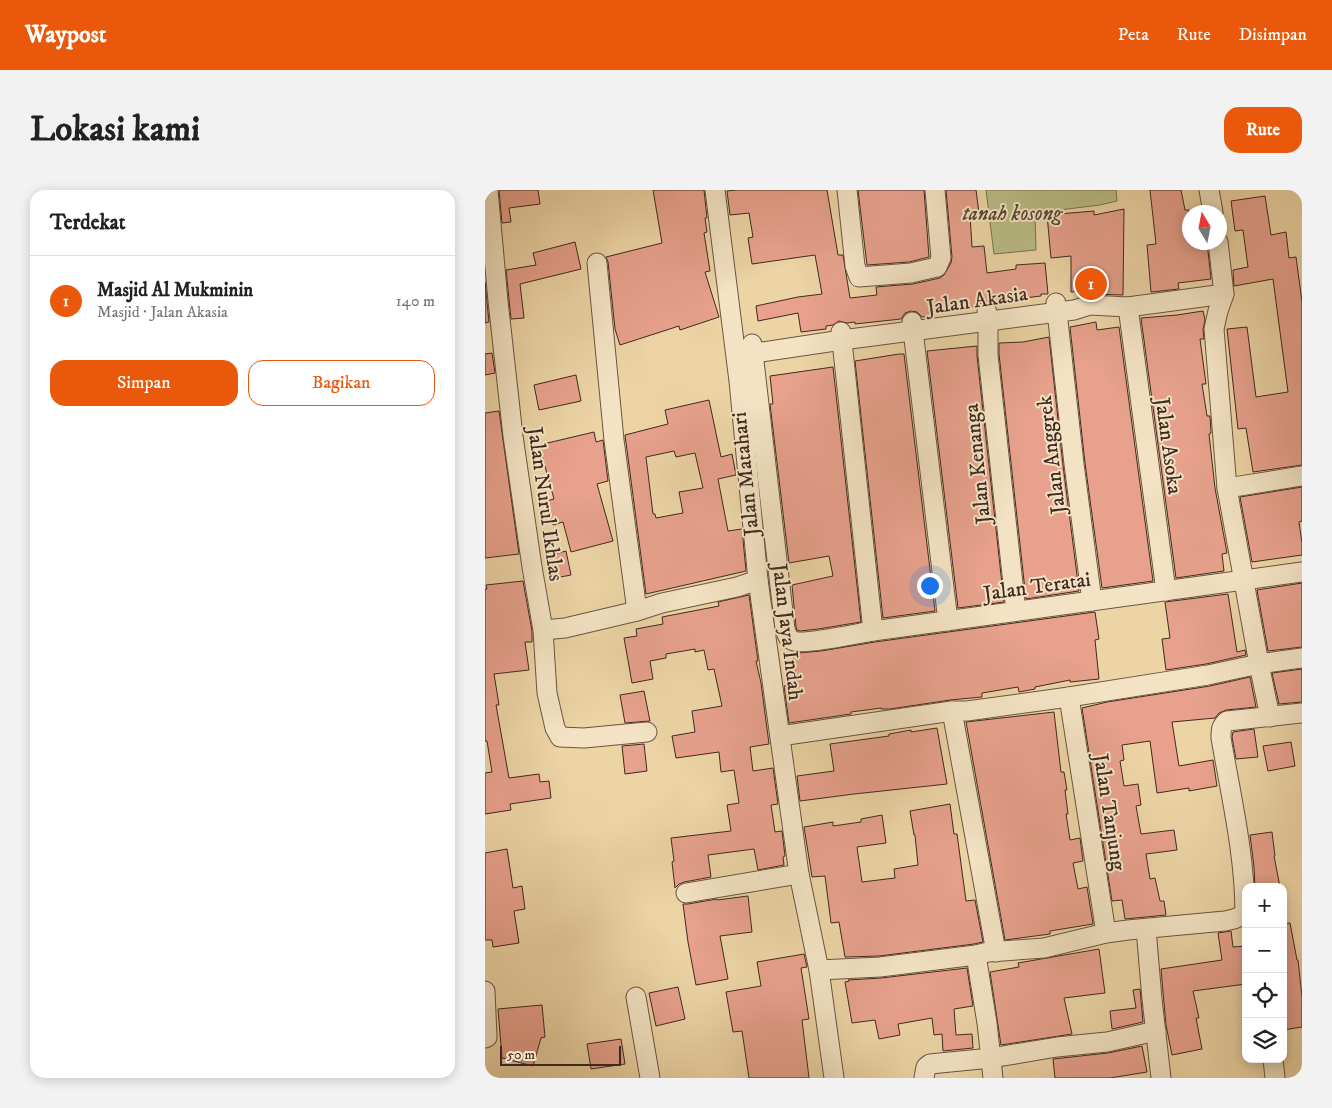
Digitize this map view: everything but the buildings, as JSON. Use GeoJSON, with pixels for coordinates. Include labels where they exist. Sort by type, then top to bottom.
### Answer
{"type":"FeatureCollection","features":[{"type":"Feature","properties":{"kind":"street","name":"Jalan Nurul Ikhlas"},"geometry":{"type":"LineString","coordinates":[[488,190],[513,436],[543,630],[547,693],[555,728],[560,737],[584,738],[647,732]]}},
{"type":"Feature","properties":{"kind":"street","name":"Jalan Jaya Indah"},"geometry":{"type":"LineString","coordinates":[[715,190],[744,350],[758,580],[799,874],[819,970],[834,1078]]}},
{"type":"Feature","properties":{"kind":"street"},"geometry":{"type":"LineString","coordinates":[[847,190],[855,266],[859,277],[911,273],[937,267],[941,258],[935,190]]}},
{"type":"Feature","properties":{"kind":"street"},"geometry":{"type":"LineString","coordinates":[[1209,190],[1212,205]]}},
{"type":"Feature","properties":{"kind":"street"},"geometry":{"type":"LineString","coordinates":[[1219,250],[1224,294],[1214,329],[1227,488],[1270,717]]}},
{"type":"Feature","properties":{"kind":"street"},"geometry":{"type":"LineString","coordinates":[[597,263],[614,440],[637,611]]}},
{"type":"Feature","properties":{"kind":"street","name":"Jalan Akasia"},"geometry":{"type":"LineString","coordinates":[[744,350],[1069,306],[1128,307],[1224,294]]}},
{"type":"Feature","properties":{"kind":"street","name":"Jalan Anggrek"},"geometry":{"type":"LineString","coordinates":[[1069,306],[1074,464],[1092,601]]}},
{"type":"Feature","properties":{"kind":"street","name":"Jalan Asoka"},"geometry":{"type":"LineString","coordinates":[[1128,307],[1166,590]]}},
{"type":"Feature","properties":{"kind":"street","name":"Jalan Kenanga"},"geometry":{"type":"LineString","coordinates":[[988,316],[988,356],[1016,611]]}},
{"type":"Feature","properties":{"kind":"street"},"geometry":{"type":"LineString","coordinates":[[913,327],[949,621]]}},
{"type":"Feature","properties":{"kind":"street"},"geometry":{"type":"LineString","coordinates":[[841,336],[873,631]]}},
{"type":"Feature","properties":{"kind":"street","name":"Jalan Matahari"},"geometry":{"type":"LineString","coordinates":[[744,350],[785,629]]}},
{"type":"Feature","properties":{"kind":"street"},"geometry":{"type":"LineString","coordinates":[[1227,488],[1302,476]]}},
{"type":"Feature","properties":{"kind":"street","name":"Jalan Teratai"},"geometry":{"type":"LineString","coordinates":[[785,629],[788,637],[795,642],[807,642],[873,631],[1302,572]]}},
{"type":"Feature","properties":{"kind":"street"},"geometry":{"type":"LineString","coordinates":[[543,630],[565,628],[637,611],[662,603],[737,587],[758,580]]}},
{"type":"Feature","properties":{"kind":"street"},"geometry":{"type":"LineString","coordinates":[[780,736],[952,711],[967,711],[1069,697],[1302,658]]}},
{"type":"Feature","properties":{"kind":"street","name":"Jalan Tanjung"},"geometry":{"type":"LineString","coordinates":[[1069,697],[1106,933]]}},
{"type":"Feature","properties":{"kind":"street"},"geometry":{"type":"LineString","coordinates":[[952,711],[996,952]]}},
{"type":"Feature","properties":{"kind":"street"},"geometry":{"type":"LineString","coordinates":[[1244,883],[1221,730],[1227,720],[1302,713]]}},
{"type":"Feature","properties":{"kind":"street"},"geometry":{"type":"LineString","coordinates":[[686,893],[799,874]]}},
{"type":"Feature","properties":{"kind":"street"},"geometry":{"type":"LineString","coordinates":[[819,970],[880,966],[1044,948],[1106,933],[1225,921],[1242,915]]}},
{"type":"Feature","properties":{"kind":"street"},"geometry":{"type":"LineString","coordinates":[[1146,929],[1161,1078]]}},
{"type":"Feature","properties":{"kind":"street"},"geometry":{"type":"LineString","coordinates":[[976,955],[993,1078]]}},
{"type":"Feature","properties":{"kind":"street"},"geometry":{"type":"LineString","coordinates":[[485,991],[486,1037]]}},
{"type":"Feature","properties":{"kind":"street"},"geometry":{"type":"LineString","coordinates":[[636,997],[650,1078]]}},
{"type":"Feature","properties":{"kind":"street"},"geometry":{"type":"LineString","coordinates":[[924,1078],[926,1067],[930,1064],[991,1058],[1057,1047],[1107,1042],[1156,1031]]}},
{"type":"Feature","properties":{"kind":"street"},"geometry":{"type":"LineString","coordinates":[[1273,1063],[1275,1078]]}},
{"type":"Feature","properties":{"kind":"green space","name":"tanah kosong"},"geometry":{"type":"Polygon","coordinates":[[[986,190],[1116,190],[1117,201],[1035,213],[1036,250],[994,254],[986,190]]]}},
{"type":"Feature","properties":{"kind":"place","name":"Masjid Al Mukminin"},"geometry":{"type":"Point","coordinates":[1091,284]}}]}
